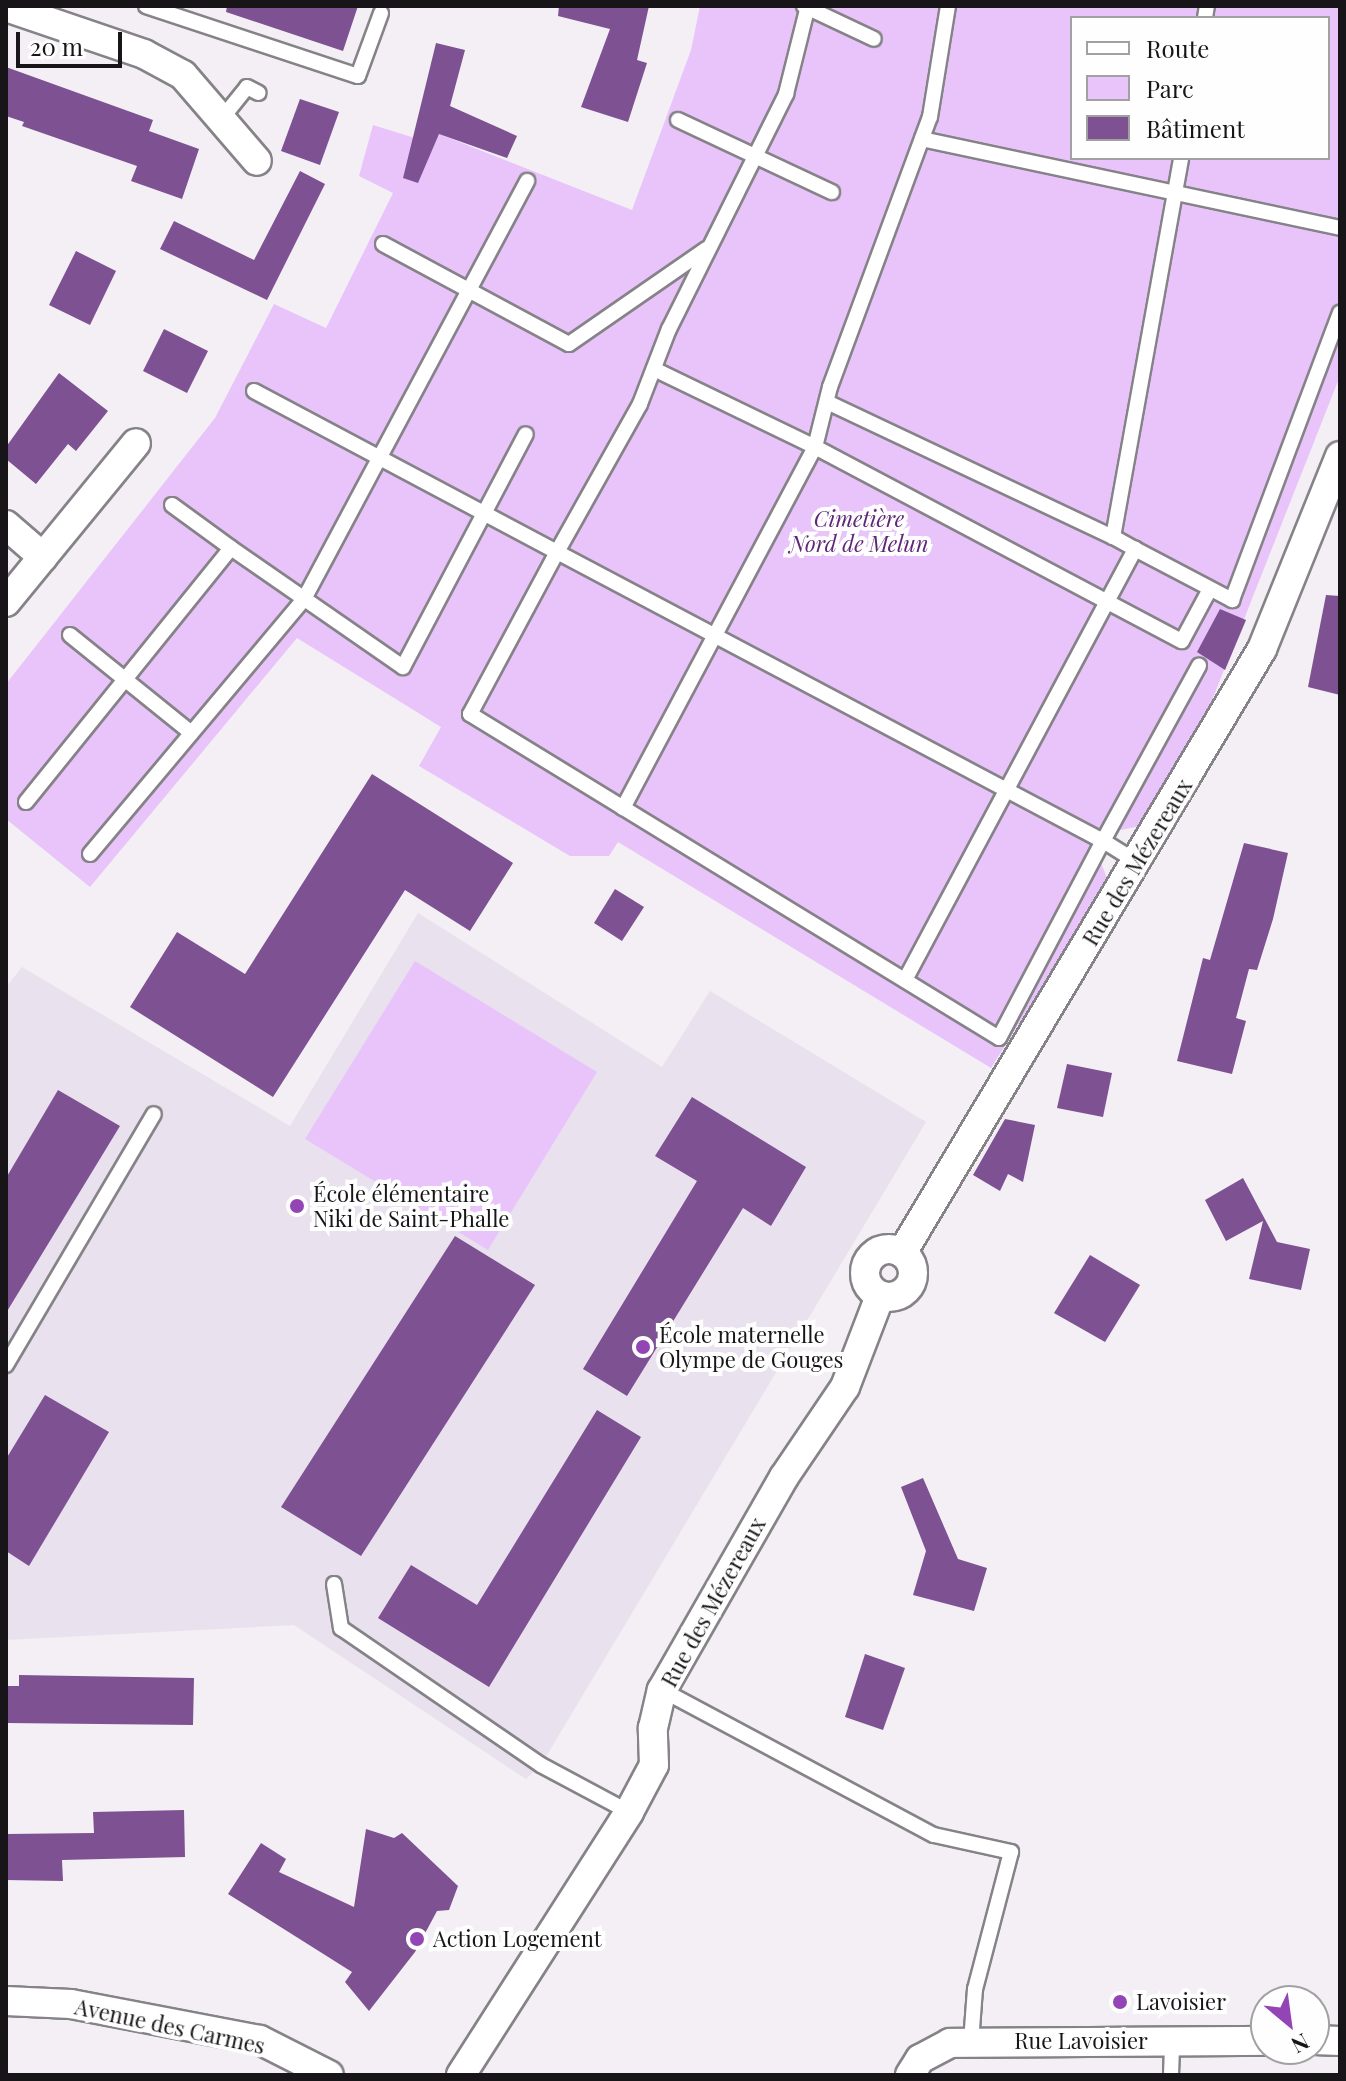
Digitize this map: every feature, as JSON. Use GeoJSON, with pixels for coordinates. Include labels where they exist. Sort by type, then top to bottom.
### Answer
{"type":"FeatureCollection","features":[{"type":"Feature","properties":{"kind":"street"},"geometry":{"type":"LineString","coordinates":[[6,7],[144,54],[183,75],[223,117],[257,161]]}},
{"type":"Feature","properties":{"kind":"street"},"geometry":{"type":"LineString","coordinates":[[6,602],[136,443]]}},
{"type":"Feature","properties":{"kind":"street","name":"Rue des Mézereaux"},"geometry":{"type":"LineString","coordinates":[[461,2075],[629,1812],[654,1765],[653,1728],[662,1690],[784,1477],[845,1387],[880,1296],[898,1296],[911,1284],[913,1269],[902,1253],[1138,862],[1262,649],[1340,456]]}},
{"type":"Feature","properties":{"kind":"street"},"geometry":{"type":"LineString","coordinates":[[6,525],[43,557]]}},
{"type":"Feature","properties":{"kind":"street","name":"Avenue des Carmes"},"geometry":{"type":"LineString","coordinates":[[6,2001],[71,2004],[260,2040],[329,2075]]}},
{"type":"Feature","properties":{"kind":"street","name":"Rue Lavoisier"},"geometry":{"type":"LineString","coordinates":[[910,2075],[920,2059],[950,2043],[1250,2041]]}},
{"type":"Feature","properties":{"kind":"lane"},"geometry":{"type":"LineString","coordinates":[[146,6],[358,76],[381,13]]}},
{"type":"Feature","properties":{"kind":"lane"},"geometry":{"type":"LineString","coordinates":[[623,808],[815,447],[827,402],[922,139],[948,6]]}},
{"type":"Feature","properties":{"kind":"lane"},"geometry":{"type":"LineString","coordinates":[[874,39],[807,7],[786,94],[710,247],[640,404],[470,714],[999,1038],[1199,666]]}},
{"type":"Feature","properties":{"kind":"lane"},"geometry":{"type":"LineString","coordinates":[[223,117],[247,87],[259,93]]}},
{"type":"Feature","properties":{"kind":"lane"},"geometry":{"type":"LineString","coordinates":[[678,120],[832,192]]}},
{"type":"Feature","properties":{"kind":"lane"},"geometry":{"type":"LineString","coordinates":[[922,139],[1340,228]]}},
{"type":"Feature","properties":{"kind":"lane"},"geometry":{"type":"LineString","coordinates":[[1113,537],[1181,160]]}},
{"type":"Feature","properties":{"kind":"lane"},"geometry":{"type":"LineString","coordinates":[[90,854],[304,599],[527,181]]}},
{"type":"Feature","properties":{"kind":"lane"},"geometry":{"type":"LineString","coordinates":[[383,244],[569,344],[710,247]]}},
{"type":"Feature","properties":{"kind":"lane"},"geometry":{"type":"LineString","coordinates":[[827,402],[1113,537],[1232,600],[1340,313]]}},
{"type":"Feature","properties":{"kind":"lane"},"geometry":{"type":"LineString","coordinates":[[654,369],[815,447],[1182,641],[1210,589]]}},
{"type":"Feature","properties":{"kind":"lane"},"geometry":{"type":"LineString","coordinates":[[254,391],[1138,862]]}},
{"type":"Feature","properties":{"kind":"lane"},"geometry":{"type":"LineString","coordinates":[[172,505],[403,667],[526,434]]}},
{"type":"Feature","properties":{"kind":"lane"},"geometry":{"type":"LineString","coordinates":[[26,802],[231,548]]}},
{"type":"Feature","properties":{"kind":"lane"},"geometry":{"type":"LineString","coordinates":[[905,980],[1135,549]]}},
{"type":"Feature","properties":{"kind":"lane"},"geometry":{"type":"LineString","coordinates":[[70,635],[190,732]]}},
{"type":"Feature","properties":{"kind":"lane"},"geometry":{"type":"LineString","coordinates":[[6,1365],[154,1114]]}},
{"type":"Feature","properties":{"kind":"lane"},"geometry":{"type":"LineString","coordinates":[[334,1584],[341,1628],[541,1765],[629,1812]]}},
{"type":"Feature","properties":{"kind":"lane"},"geometry":{"type":"LineString","coordinates":[[662,1690],[934,1835],[1011,1852],[975,1989],[971,2042]]}},
{"type":"Feature","properties":{"kind":"lane"},"geometry":{"type":"LineString","coordinates":[[1171,2075],[1172,2041]]}},
{"type":"Feature","properties":{"kind":"shaded area","name":"École élémentaire Niki de Saint-Phalle"},"geometry":{"type":"Polygon","coordinates":[[[418,913],[662,1067],[710,991],[926,1122],[541,1765],[526,1779],[294,1625],[6,1640],[6,987],[22,967],[290,1126],[418,913]]]}},
{"type":"Feature","properties":{"kind":"green space","name":"Cimetière Nord de Melun"},"geometry":{"type":"Polygon","coordinates":[[[700,6],[1340,6],[1340,376],[1209,708],[1140,826],[1116,831],[1100,860],[1108,881],[991,1068],[618,842],[609,856],[570,856],[419,766],[441,727],[297,638],[90,887],[6,819],[6,684],[215,418],[274,304],[326,328],[393,193],[359,176],[373,125],[434,144],[439,134],[632,210],[691,50],[700,6]]]}},
{"type":"Feature","properties":{"kind":"green space"},"geometry":{"type":"Polygon","coordinates":[[[415,961],[597,1072],[488,1250],[305,1139],[415,961]]]}},
{"type":"Feature","properties":{"kind":"building"},"geometry":{"type":"Polygon","coordinates":[[[227,6],[358,6],[343,51],[226,12],[227,6]]]}},
{"type":"Feature","properties":{"kind":"building"},"geometry":{"type":"Polygon","coordinates":[[[559,6],[649,6],[637,60],[647,63],[628,122],[581,107],[610,29],[558,16],[559,6]]]}},
{"type":"Feature","properties":{"kind":"building"},"geometry":{"type":"Polygon","coordinates":[[[436,43],[465,50],[450,106],[517,136],[507,158],[439,134],[418,183],[403,178],[436,43]]]}},
{"type":"Feature","properties":{"kind":"building"},"geometry":{"type":"Polygon","coordinates":[[[6,67],[153,120],[149,131],[199,149],[182,199],[131,181],[137,166],[22,126],[24,122],[6,116],[6,67]]]}},
{"type":"Feature","properties":{"kind":"building"},"geometry":{"type":"Polygon","coordinates":[[[300,99],[339,112],[320,165],[281,151],[300,99]]]}},
{"type":"Feature","properties":{"kind":"building"},"geometry":{"type":"Polygon","coordinates":[[[300,171],[325,184],[267,300],[160,249],[174,221],[254,260],[300,171]]]}},
{"type":"Feature","properties":{"kind":"building"},"geometry":{"type":"Polygon","coordinates":[[[76,251],[116,271],[90,325],[49,305],[76,251]]]}},
{"type":"Feature","properties":{"kind":"building"},"geometry":{"type":"Polygon","coordinates":[[[164,329],[208,351],[187,393],[143,371],[164,329]]]}},
{"type":"Feature","properties":{"kind":"building"},"geometry":{"type":"Polygon","coordinates":[[[59,373],[108,411],[76,451],[68,444],[36,484],[6,459],[6,447],[59,373]]]}},
{"type":"Feature","properties":{"kind":"building"},"geometry":{"type":"Polygon","coordinates":[[[1326,595],[1340,596],[1340,695],[1308,687],[1326,595]]]}},
{"type":"Feature","properties":{"kind":"building"},"geometry":{"type":"Polygon","coordinates":[[[1220,609],[1246,620],[1225,670],[1197,652],[1220,609]]]}},
{"type":"Feature","properties":{"kind":"building"},"geometry":{"type":"Polygon","coordinates":[[[372,774],[513,863],[470,931],[405,890],[273,1097],[130,1007],[177,932],[245,974],[372,774]]]}},
{"type":"Feature","properties":{"kind":"building"},"geometry":{"type":"Polygon","coordinates":[[[1244,843],[1288,853],[1273,919],[1257,970],[1249,969],[1236,1018],[1246,1021],[1232,1074],[1177,1061],[1203,958],[1210,960],[1244,843]]]}},
{"type":"Feature","properties":{"kind":"building"},"geometry":{"type":"Polygon","coordinates":[[[615,889],[644,907],[622,941],[594,923],[615,889]]]}},
{"type":"Feature","properties":{"kind":"building"},"geometry":{"type":"Polygon","coordinates":[[[1067,1064],[1112,1073],[1103,1117],[1057,1108],[1067,1064]]]}},
{"type":"Feature","properties":{"kind":"building"},"geometry":{"type":"Polygon","coordinates":[[[58,1090],[120,1126],[6,1313],[6,1178],[58,1090]]]}},
{"type":"Feature","properties":{"kind":"building"},"geometry":{"type":"Polygon","coordinates":[[[692,1097],[806,1167],[771,1226],[743,1208],[627,1396],[583,1369],[697,1181],[655,1156],[692,1097]]]}},
{"type":"Feature","properties":{"kind":"building"},"geometry":{"type":"Polygon","coordinates":[[[1005,1119],[1035,1125],[1023,1182],[1008,1174],[1000,1191],[973,1175],[1005,1119]]]}},
{"type":"Feature","properties":{"kind":"building"},"geometry":{"type":"Polygon","coordinates":[[[1243,1178],[1277,1242],[1310,1249],[1301,1290],[1249,1279],[1263,1221],[1226,1241],[1205,1200],[1243,1178]]]}},
{"type":"Feature","properties":{"kind":"building"},"geometry":{"type":"Polygon","coordinates":[[[455,1236],[535,1285],[361,1556],[281,1507],[455,1236]]]}},
{"type":"Feature","properties":{"kind":"building"},"geometry":{"type":"Polygon","coordinates":[[[1090,1255],[1140,1285],[1105,1342],[1054,1313],[1090,1255]]]}},
{"type":"Feature","properties":{"kind":"building"},"geometry":{"type":"Polygon","coordinates":[[[45,1395],[109,1432],[29,1566],[6,1551],[6,1459],[45,1395]]]}},
{"type":"Feature","properties":{"kind":"building"},"geometry":{"type":"Polygon","coordinates":[[[597,1410],[641,1437],[489,1687],[378,1618],[411,1565],[477,1605],[597,1410]]]}},
{"type":"Feature","properties":{"kind":"building"},"geometry":{"type":"Polygon","coordinates":[[[923,1478],[958,1559],[987,1568],[974,1611],[913,1595],[926,1551],[901,1487],[923,1478]]]}},
{"type":"Feature","properties":{"kind":"building"},"geometry":{"type":"Polygon","coordinates":[[[865,1654],[905,1668],[883,1730],[845,1717],[865,1654]]]}},
{"type":"Feature","properties":{"kind":"building"},"geometry":{"type":"Polygon","coordinates":[[[19,1675],[194,1678],[193,1725],[6,1723],[6,1686],[19,1686],[19,1675]]]}},
{"type":"Feature","properties":{"kind":"building"},"geometry":{"type":"Polygon","coordinates":[[[184,1810],[185,1857],[62,1860],[63,1881],[6,1880],[6,1834],[94,1833],[93,1812],[184,1810]]]}},
{"type":"Feature","properties":{"kind":"building"},"geometry":{"type":"Polygon","coordinates":[[[366,1829],[394,1838],[402,1833],[458,1886],[449,1910],[437,1911],[415,1952],[369,2011],[345,1982],[352,1972],[228,1894],[261,1843],[286,1859],[279,1872],[354,1907],[366,1829]]]}},
{"type":"Feature","properties":{"kind":"place","name":"École élémentaire Niki de Saint-Phalle"},"geometry":{"type":"Point","coordinates":[297,1206]}},
{"type":"Feature","properties":{"kind":"place","name":"École maternelle Olympe de Gouges"},"geometry":{"type":"Point","coordinates":[643,1347]}},
{"type":"Feature","properties":{"kind":"place","name":"Action Logement"},"geometry":{"type":"Point","coordinates":[417,1939]}},
{"type":"Feature","properties":{"kind":"place","name":"Lavoisier"},"geometry":{"type":"Point","coordinates":[1120,2002]}}]}
